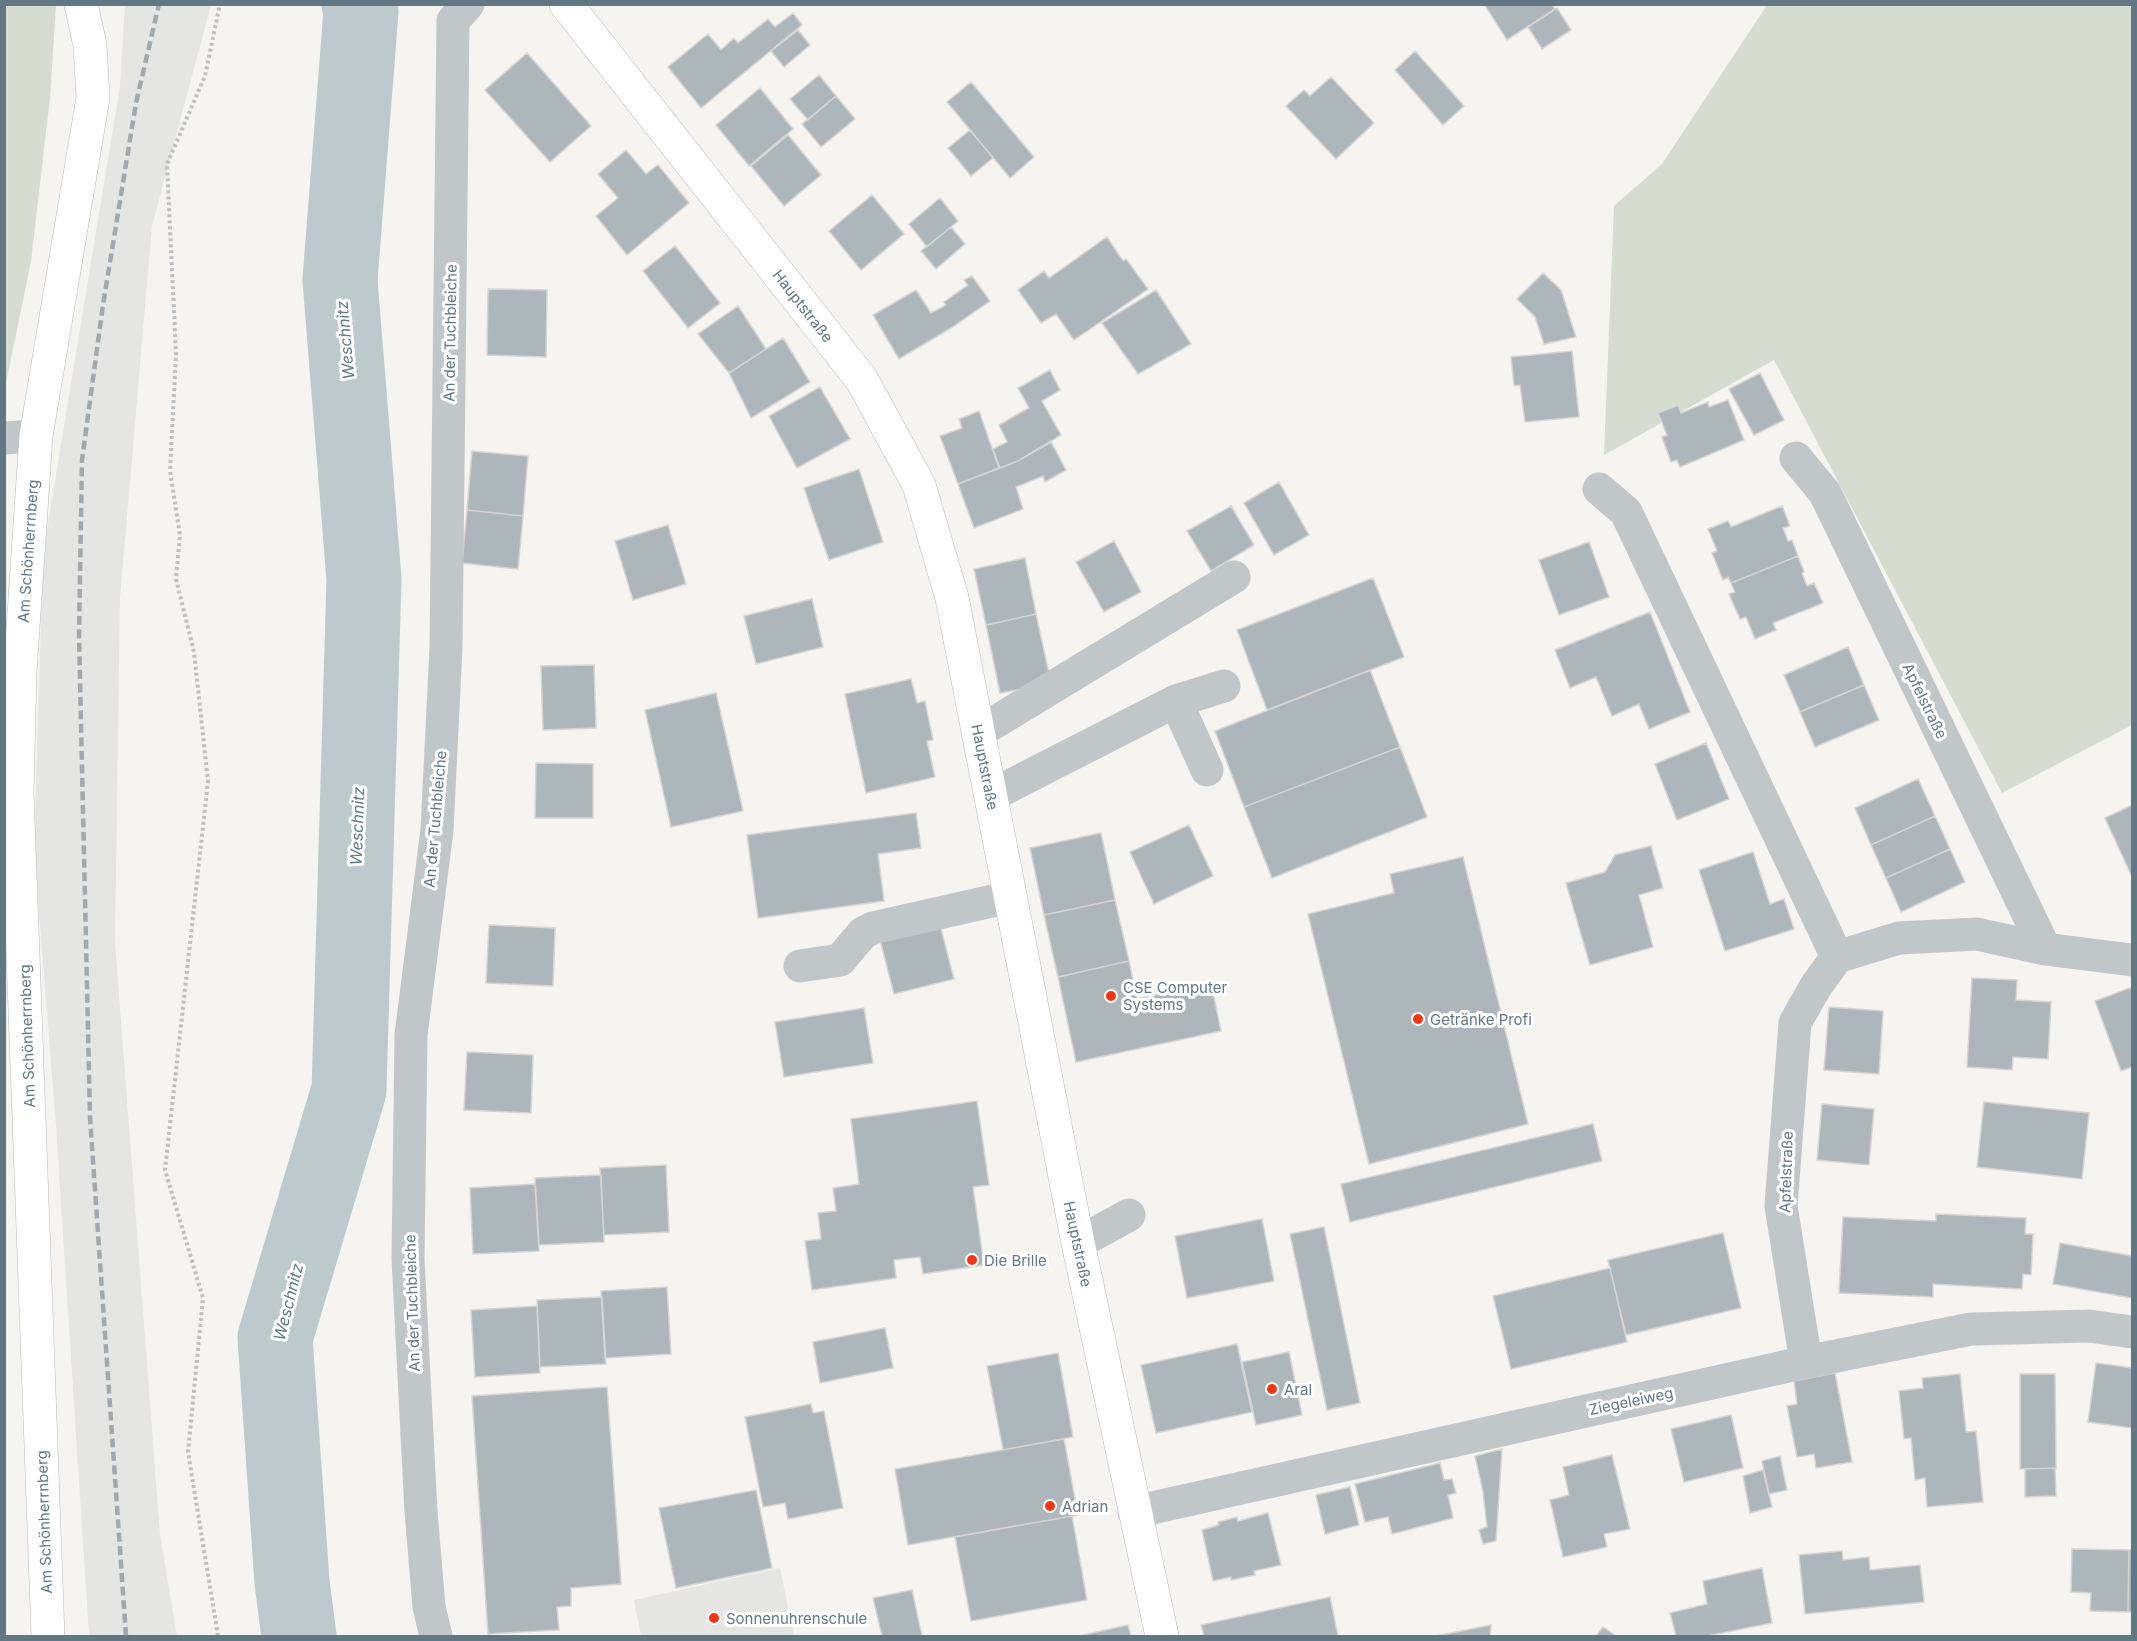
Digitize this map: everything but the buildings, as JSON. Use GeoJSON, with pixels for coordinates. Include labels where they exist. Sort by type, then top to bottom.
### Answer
{"type":"FeatureCollection","features":[{"type":"Feature","properties":{"kind":"main road","name":"Am Schönherrnberg"},"geometry":{"type":"LineString","coordinates":[[48,1636],[17,792],[20,672],[20,437],[93,98],[90,45],[81,4]]}},
{"type":"Feature","properties":{"kind":"main road","name":"Hauptstraße"},"geometry":{"type":"LineString","coordinates":[[566,4],[862,380],[920,485],[952,598],[1078,1243],[1162,1636]]}},
{"type":"Feature","properties":{"kind":"street","name":"An der Tuchbleiche"},"geometry":{"type":"LineString","coordinates":[[436,1636],[429,1606],[421,1512],[408,1259],[411,1035],[437,830],[446,648],[461,13]]}},
{"type":"Feature","properties":{"kind":"street","name":"Apfelstraße"},"geometry":{"type":"LineString","coordinates":[[1796,458],[1824,493],[2045,949]]}},
{"type":"Feature","properties":{"kind":"street"},"geometry":{"type":"LineString","coordinates":[[1599,489],[1626,512],[1837,957],[1899,938],[1977,934],[2045,949],[2133,960]]}},
{"type":"Feature","properties":{"kind":"street"},"geometry":{"type":"LineString","coordinates":[[979,732],[1234,577]]}},
{"type":"Feature","properties":{"kind":"street"},"geometry":{"type":"LineString","coordinates":[[990,796],[1176,702],[1224,686]]}},
{"type":"Feature","properties":{"kind":"street"},"geometry":{"type":"LineString","coordinates":[[1176,702],[1207,770]]}},
{"type":"Feature","properties":{"kind":"street"},"geometry":{"type":"LineString","coordinates":[[800,966],[840,960],[863,933],[873,928],[1010,897]]}},
{"type":"Feature","properties":{"kind":"street","name":"Apfelstraße"},"geometry":{"type":"LineString","coordinates":[[1806,1362],[1781,1206],[1796,1023],[1816,986],[1837,957]]}},
{"type":"Feature","properties":{"kind":"street"},"geometry":{"type":"LineString","coordinates":[[1078,1243],[1129,1215]]}},
{"type":"Feature","properties":{"kind":"street","name":"Ziegeleiweg"},"geometry":{"type":"LineString","coordinates":[[1134,1512],[1806,1362],[1971,1329],[2089,1326],[2133,1332]]}},
{"type":"Feature","properties":{"kind":"path"},"geometry":{"type":"LineString","coordinates":[[218,1636],[188,1452],[203,1298],[165,1170],[208,781],[194,652],[176,579],[180,535],[170,471],[176,354],[167,164],[205,76],[220,4]]}},
{"type":"Feature","properties":{"kind":"shaded area"},"geometry":{"type":"Polygon","coordinates":[[[4,5],[56,5],[50,98],[31,261],[5,388],[4,5]]]}},
{"type":"Feature","properties":{"kind":"shaded area"},"geometry":{"type":"Polygon","coordinates":[[[125,5],[211,5],[152,226],[120,598],[115,942],[160,1534],[177,1636],[89,1636],[56,1126],[34,849],[43,554],[120,86],[125,5]]]}},
{"type":"Feature","properties":{"kind":"shaded area"},"geometry":{"type":"Polygon","coordinates":[[[1767,5],[2132,5],[2132,725],[2002,793],[1774,360],[1604,455],[1614,206],[1662,164],[1767,5]]]}},
{"type":"Feature","properties":{"kind":"shaded area","name":"Sonnenuhrenschule"},"geometry":{"type":"Polygon","coordinates":[[[780,1568],[794,1636],[641,1636],[634,1600],[780,1568]]]}},
{"type":"Feature","properties":{"kind":"waterway","name":"Weschnitz"},"geometry":{"type":"LineString","coordinates":[[299,1636],[292,1582],[275,1338],[349,1090],[364,579],[340,280],[361,11],[359,4]]}},
{"type":"Feature","properties":{"kind":"railway"},"geometry":{"type":"LineString","coordinates":[[126,1636],[90,1118],[79,635],[82,460],[103,305],[136,103],[159,4]]}},
{"type":"Feature","properties":{"kind":"place","name":"CSE Computer Systems"},"geometry":{"type":"Point","coordinates":[1111,996]}},
{"type":"Feature","properties":{"kind":"place","name":"Getränke Profi"},"geometry":{"type":"Point","coordinates":[1418,1019]}},
{"type":"Feature","properties":{"kind":"place","name":"Die Brille"},"geometry":{"type":"Point","coordinates":[972,1260]}},
{"type":"Feature","properties":{"kind":"place","name":"Aral"},"geometry":{"type":"Point","coordinates":[1272,1389]}},
{"type":"Feature","properties":{"kind":"place","name":"Adrian"},"geometry":{"type":"Point","coordinates":[1050,1506]}},
{"type":"Feature","properties":{"kind":"place","name":"Sonnenuhrenschule"},"geometry":{"type":"Point","coordinates":[714,1618]}}]}
